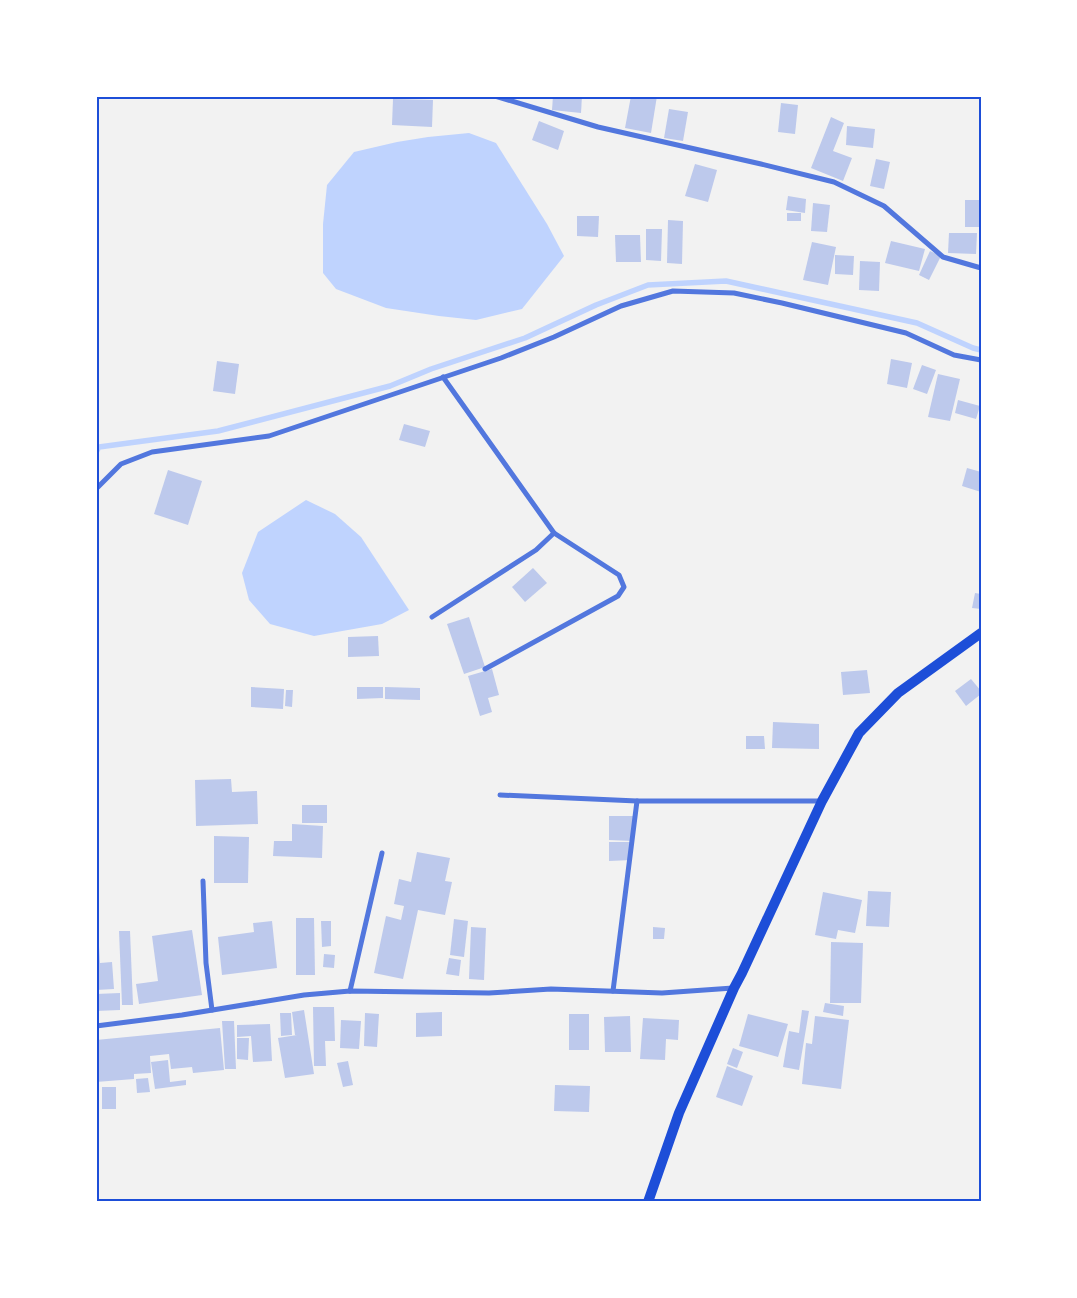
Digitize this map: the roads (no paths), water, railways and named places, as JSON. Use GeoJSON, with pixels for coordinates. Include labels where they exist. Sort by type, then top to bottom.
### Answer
{"type":"FeatureCollection","features":[{"type":"Feature","properties":{"kind":"main road"},"geometry":{"type":"LineString","coordinates":[[648,1202],[679,1114],[734,988],[822,801],[859,733],[898,693],[981,634]]}},
{"type":"Feature","properties":{"kind":"street"},"geometry":{"type":"LineString","coordinates":[[495,96],[598,127],[834,182],[884,206],[943,258],[981,268]]}},
{"type":"Feature","properties":{"kind":"street"},"geometry":{"type":"LineString","coordinates":[[96,489],[121,464],[152,452],[269,436],[501,358],[621,306],[673,291],[734,293],[811,309],[906,333],[954,355],[981,360]]}},
{"type":"Feature","properties":{"kind":"street"},"geometry":{"type":"LineString","coordinates":[[443,377],[554,533],[619,575],[624,587],[618,596],[485,669]]}},
{"type":"Feature","properties":{"kind":"street"},"geometry":{"type":"LineString","coordinates":[[432,617],[536,550],[554,533]]}},
{"type":"Feature","properties":{"kind":"street"},"geometry":{"type":"LineString","coordinates":[[500,795],[637,802],[822,801]]}},
{"type":"Feature","properties":{"kind":"street"},"geometry":{"type":"LineString","coordinates":[[613,991],[637,802]]}},
{"type":"Feature","properties":{"kind":"street"},"geometry":{"type":"LineString","coordinates":[[350,991],[382,853]]}},
{"type":"Feature","properties":{"kind":"street"},"geometry":{"type":"LineString","coordinates":[[202,881],[206,963],[212,1010]]}},
{"type":"Feature","properties":{"kind":"street"},"geometry":{"type":"LineString","coordinates":[[96,1026],[304,995],[350,991],[489,993],[551,989],[662,993],[734,988]]}},
{"type":"Feature","properties":{"kind":"water"},"geometry":{"type":"Polygon","coordinates":[[[469,133],[496,143],[547,224],[564,256],[522,309],[476,320],[386,308],[336,289],[323,273],[323,224],[327,185],[354,152],[397,142],[469,133]]]}},
{"type":"Feature","properties":{"kind":"water"},"geometry":{"type":"Polygon","coordinates":[[[306,500],[335,514],[361,537],[409,610],[382,624],[314,636],[270,624],[249,600],[242,573],[258,532],[306,500]]]}},
{"type":"Feature","properties":{"kind":"waterway"},"geometry":{"type":"LineString","coordinates":[[96,452],[99,447],[218,431],[390,386],[431,369],[525,338],[596,305],[648,285],[726,281],[917,323],[981,350]]}}]}
